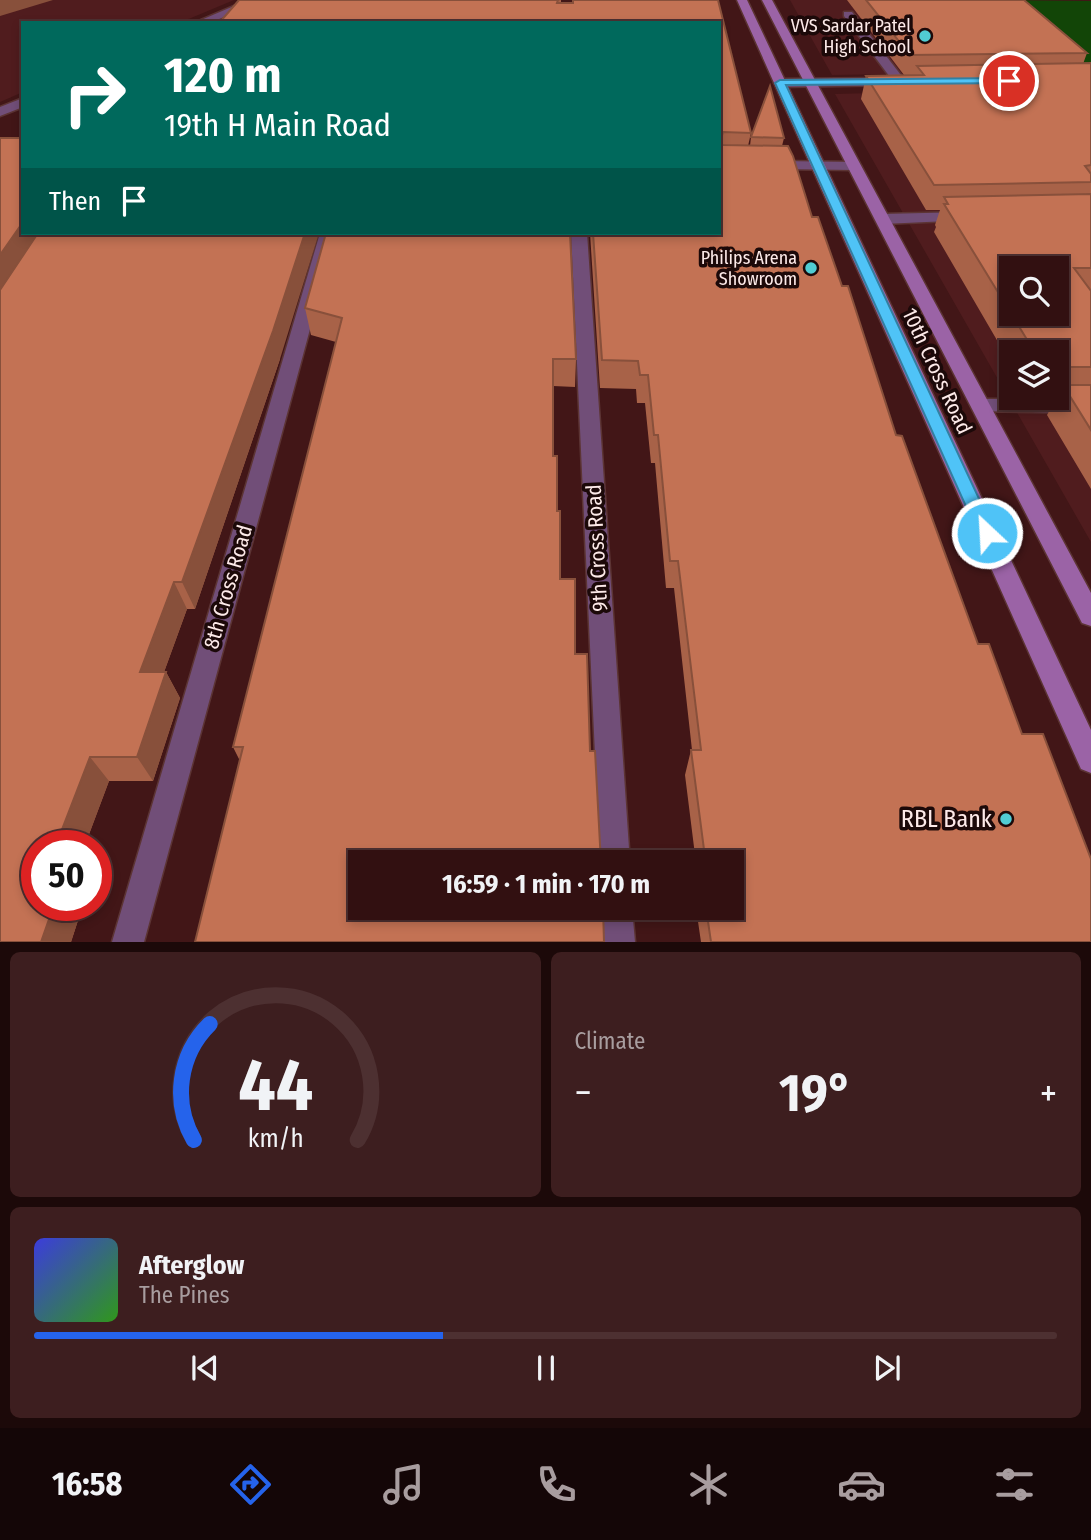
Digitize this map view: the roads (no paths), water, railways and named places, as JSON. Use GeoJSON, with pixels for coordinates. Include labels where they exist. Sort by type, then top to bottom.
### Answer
{"type":"FeatureCollection","features":[{"type":"Feature","properties":{"kind":"main road","name":"10th Cross Road"},"geometry":{"type":"LineString","coordinates":[[743,0],[1091,760]]}},
{"type":"Feature","properties":{"kind":"main road","name":"10th Cross Road"},"geometry":{"type":"LineString","coordinates":[[767,0],[1091,615]]}},
{"type":"Feature","properties":{"kind":"street"},"geometry":{"type":"LineString","coordinates":[[205,21],[258,0]]}},
{"type":"Feature","properties":{"kind":"street"},"geometry":{"type":"LineString","coordinates":[[780,83],[907,82],[848,15]]}},
{"type":"Feature","properties":{"kind":"street"},"geometry":{"type":"LineString","coordinates":[[0,112],[21,103]]}},
{"type":"Feature","properties":{"kind":"street"},"geometry":{"type":"LineString","coordinates":[[721,164],[855,166]]}},
{"type":"Feature","properties":{"kind":"street"},"geometry":{"type":"LineString","coordinates":[[883,219],[983,217]]}},
{"type":"Feature","properties":{"kind":"street","name":"8th Cross Road"},"geometry":{"type":"LineString","coordinates":[[128,942],[327,235]]}},
{"type":"Feature","properties":{"kind":"street","name":"9th Cross Road"},"geometry":{"type":"LineString","coordinates":[[579,235],[614,850]]}},
{"type":"Feature","properties":{"kind":"street"},"geometry":{"type":"LineString","coordinates":[[981,406],[1091,406]]}},
{"type":"Feature","properties":{"kind":"street"},"geometry":{"type":"LineString","coordinates":[[618,920],[619,942]]}},
{"type":"Feature","properties":{"kind":"place","name":"VVS Sardar Patel High School"},"geometry":{"type":"Point","coordinates":[925,36]}},
{"type":"Feature","properties":{"kind":"place","name":"Philips Arena Showroom"},"geometry":{"type":"Point","coordinates":[811,268]}},
{"type":"Feature","properties":{"kind":"place","name":"RBL Bank"},"geometry":{"type":"Point","coordinates":[1006,819]}}]}
